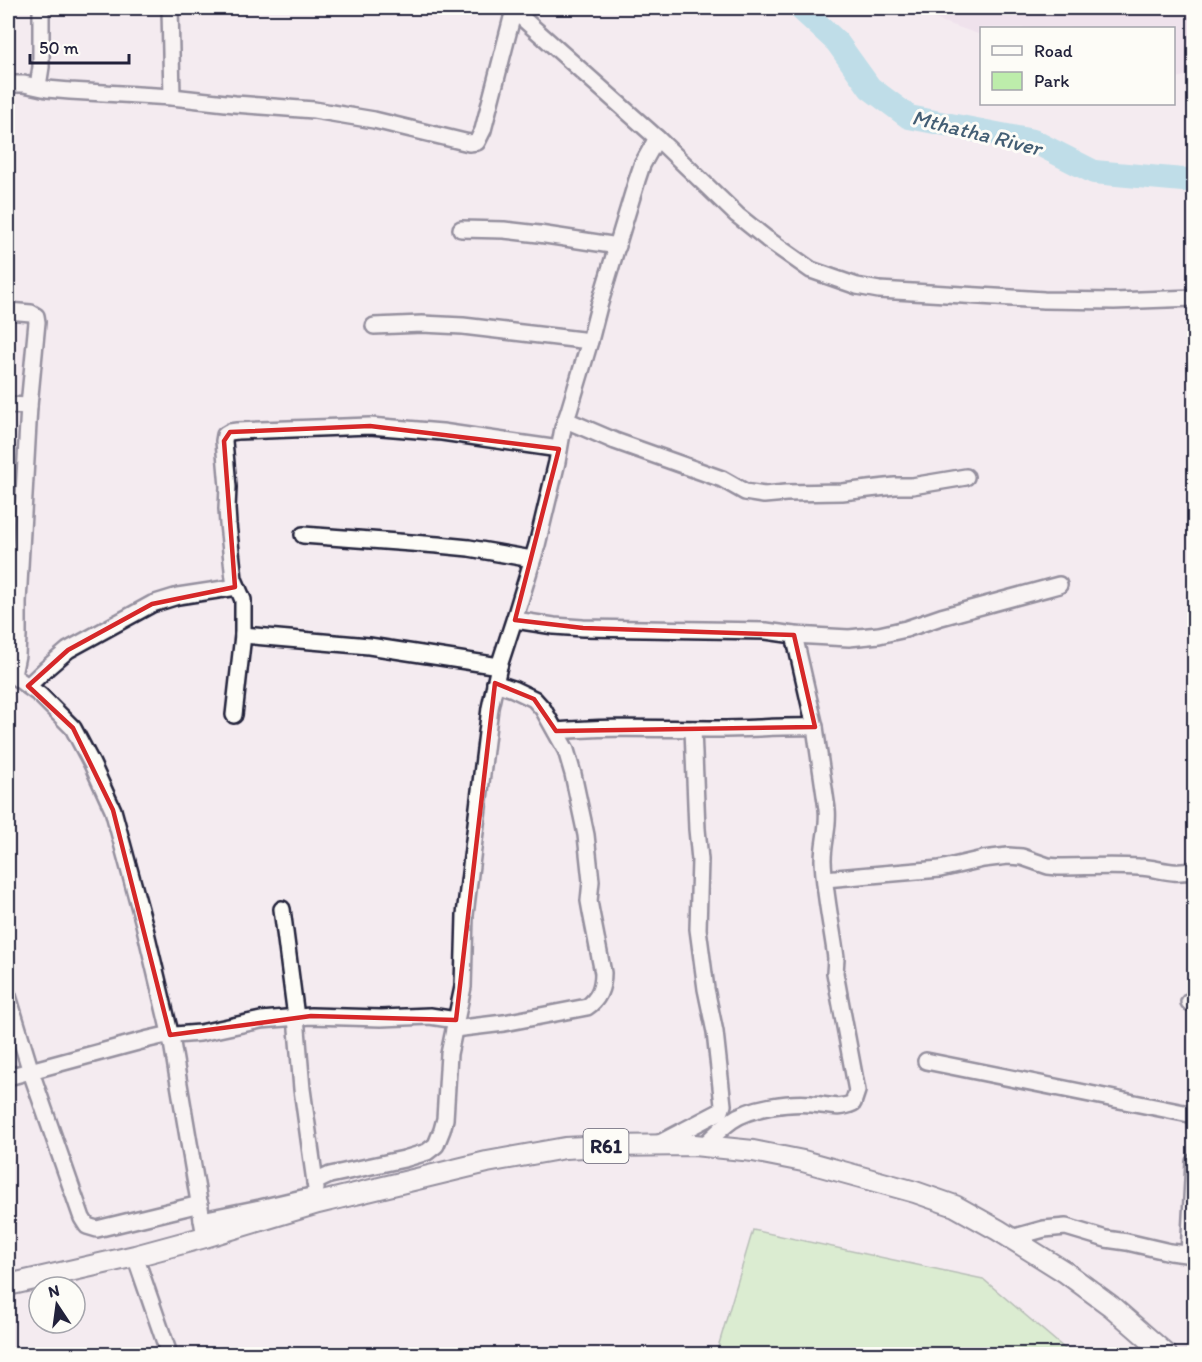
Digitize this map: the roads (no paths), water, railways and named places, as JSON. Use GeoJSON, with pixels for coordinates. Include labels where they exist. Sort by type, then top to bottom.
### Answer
{"type":"FeatureCollection","features":[{"type":"Feature","properties":{"kind":"main road","name":"R61"},"geometry":{"type":"LineString","coordinates":[[8,1284],[135,1256],[204,1229],[317,1193],[565,1148],[703,1146],[753,1151],[803,1161],[915,1192],[955,1206],[1065,1272],[1102,1299],[1166,1354]]}},
{"type":"Feature","properties":{"kind":"street"},"geometry":{"type":"LineString","coordinates":[[38,86],[41,67],[41,8]]}},
{"type":"Feature","properties":{"kind":"street"},"geometry":{"type":"LineString","coordinates":[[170,8],[172,97]]}},
{"type":"Feature","properties":{"kind":"street"},"geometry":{"type":"LineString","coordinates":[[8,84],[314,110],[426,132],[469,143],[479,139],[483,130],[513,9],[657,138],[737,215],[767,240],[811,270],[857,286],[879,290],[1044,300],[1114,301],[1194,298]]}},
{"type":"Feature","properties":{"kind":"street"},"geometry":{"type":"LineString","coordinates":[[317,1193],[330,1175],[427,1152],[436,1145],[442,1130],[445,1119],[449,1054],[463,987],[465,915],[474,826],[495,683],[532,559],[563,428],[599,306],[642,165],[657,138]]}},
{"type":"Feature","properties":{"kind":"street"},"geometry":{"type":"LineString","coordinates":[[461,229],[516,231],[618,246]]}},
{"type":"Feature","properties":{"kind":"street"},"geometry":{"type":"LineString","coordinates":[[8,311],[32,313],[36,316],[37,322],[29,406],[18,636],[16,655],[10,674],[51,705],[72,728],[113,810],[144,924],[170,1035],[204,1229]]}},
{"type":"Feature","properties":{"kind":"street"},"geometry":{"type":"LineString","coordinates":[[374,326],[422,324],[453,326],[590,341]]}},
{"type":"Feature","properties":{"kind":"street"},"geometry":{"type":"LineString","coordinates":[[8,405],[29,406]]}},
{"type":"Feature","properties":{"kind":"street"},"geometry":{"type":"LineString","coordinates":[[566,420],[615,441],[722,479],[745,492],[764,495],[912,486],[966,477]]}},
{"type":"Feature","properties":{"kind":"street"},"geometry":{"type":"LineString","coordinates":[[234,715],[243,635],[243,600],[234,579],[227,509],[225,435],[230,432],[370,426],[442,432],[559,449]]}},
{"type":"Feature","properties":{"kind":"street"},"geometry":{"type":"LineString","coordinates":[[303,535],[469,548],[532,559]]}},
{"type":"Feature","properties":{"kind":"street"},"geometry":{"type":"LineString","coordinates":[[514,620],[583,628],[778,632],[849,638],[879,635],[1059,585]]}},
{"type":"Feature","properties":{"kind":"street"},"geometry":{"type":"LineString","coordinates":[[28,686],[68,650],[152,604],[178,596],[237,587]]}},
{"type":"Feature","properties":{"kind":"street"},"geometry":{"type":"LineString","coordinates":[[243,635],[369,646],[499,666]]}},
{"type":"Feature","properties":{"kind":"street"},"geometry":{"type":"LineString","coordinates":[[703,1146],[731,1121],[745,1113],[786,1104],[845,1107],[853,1103],[857,1091],[835,973],[836,958],[823,854],[828,822],[815,727],[794,635]]}},
{"type":"Feature","properties":{"kind":"street"},"geometry":{"type":"LineString","coordinates":[[8,1077],[149,1038],[200,1033],[261,1020],[311,1016],[381,1018],[430,1016],[455,1025],[504,1023],[587,1007],[593,1003],[601,989],[603,973],[591,912],[591,881],[586,835],[571,763],[543,709],[534,699],[495,683]]}},
{"type":"Feature","properties":{"kind":"street"},"geometry":{"type":"LineString","coordinates":[[556,732],[610,728],[815,727]]}},
{"type":"Feature","properties":{"kind":"street"},"geometry":{"type":"LineString","coordinates":[[656,1145],[721,1111],[723,1104],[715,1032],[699,944],[700,860],[693,729]]}},
{"type":"Feature","properties":{"kind":"street"},"geometry":{"type":"LineString","coordinates":[[825,879],[940,869],[1008,856],[1022,857],[1058,867],[1137,867],[1175,873],[1194,870]]}},
{"type":"Feature","properties":{"kind":"street"},"geometry":{"type":"LineString","coordinates":[[282,909],[317,1193]]}},
{"type":"Feature","properties":{"kind":"street"},"geometry":{"type":"LineString","coordinates":[[8,996],[31,1072],[82,1218],[87,1226],[97,1229],[200,1204]]}},
{"type":"Feature","properties":{"kind":"street"},"geometry":{"type":"LineString","coordinates":[[926,1061],[1194,1115]]}},
{"type":"Feature","properties":{"kind":"street"},"geometry":{"type":"LineString","coordinates":[[1011,1238],[1044,1229],[1066,1227],[1106,1239],[1192,1255],[1194,1162]]}},
{"type":"Feature","properties":{"kind":"street"},"geometry":{"type":"LineString","coordinates":[[135,1256],[169,1354]]}},
{"type":"Feature","properties":{"kind":"waterway","name":"Mthatha River"},"geometry":{"type":"LineString","coordinates":[[800,8],[837,42],[870,88],[909,117],[1033,141],[1094,172],[1194,179]]}}]}
